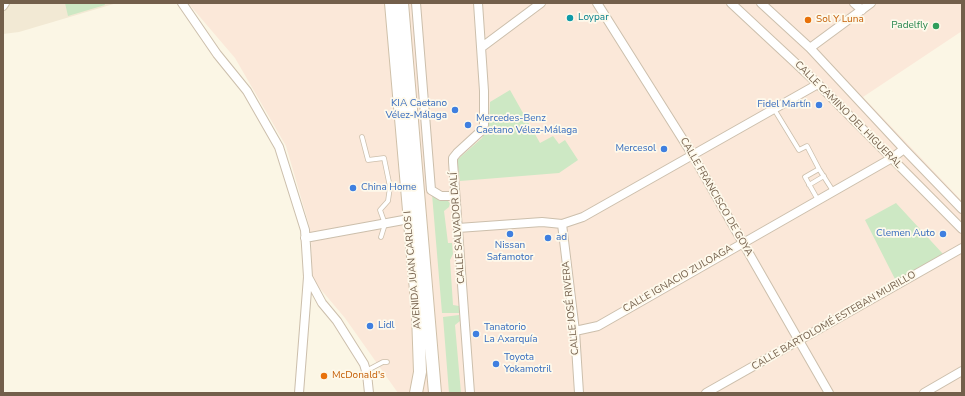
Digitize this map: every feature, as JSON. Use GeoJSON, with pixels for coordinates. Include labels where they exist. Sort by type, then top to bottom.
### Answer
{"type":"FeatureCollection","features":[{"type":"Feature","properties":{"kind":"street"},"geometry":{"type":"LineString","coordinates":[[182,3],[217,54],[247,91],[279,147],[305,230],[308,277],[299,393]]}},
{"type":"Feature","properties":{"kind":"street","name":"AVENIDA JUAN CARLOS I"},"geometry":{"type":"LineString","coordinates":[[391,3],[408,219],[418,314],[420,372],[416,393]]}},
{"type":"Feature","properties":{"kind":"street","name":"AVENIDA JUAN CARLOS I"},"geometry":{"type":"LineString","coordinates":[[402,3],[436,393]]}},
{"type":"Feature","properties":{"kind":"street"},"geometry":{"type":"LineString","coordinates":[[416,3],[431,190],[441,196],[454,196]]}},
{"type":"Feature","properties":{"kind":"street","name":"CALLE SALVADOR DALÍ"},"geometry":{"type":"LineString","coordinates":[[470,393],[458,228],[454,196],[453,158],[457,150],[473,141],[484,125],[482,47],[478,3]]}},
{"type":"Feature","properties":{"kind":"street"},"geometry":{"type":"LineString","coordinates":[[482,47],[542,3]]}},
{"type":"Feature","properties":{"kind":"street","name":"CALLE FRANCISCO DE GOYA"},"geometry":{"type":"LineString","coordinates":[[597,3],[692,154],[829,393]]}},
{"type":"Feature","properties":{"kind":"street","name":"CALLE CAMINO DEL HIGUERAL"},"geometry":{"type":"LineString","coordinates":[[730,3],[818,84],[962,229]]}},
{"type":"Feature","properties":{"kind":"street","name":"CALLE CAMINO DEL HIGUERAL"},"geometry":{"type":"LineString","coordinates":[[761,3],[810,48],[962,209]]}},
{"type":"Feature","properties":{"kind":"street"},"geometry":{"type":"LineString","coordinates":[[854,3],[862,10]]}},
{"type":"Feature","properties":{"kind":"street"},"geometry":{"type":"LineString","coordinates":[[810,48],[871,3]]}},
{"type":"Feature","properties":{"kind":"street"},"geometry":{"type":"LineString","coordinates":[[458,228],[542,222],[562,224],[583,217],[818,84]]}},
{"type":"Feature","properties":{"kind":"street","name":"CALLE IGNACIO ZULOAGA"},"geometry":{"type":"LineString","coordinates":[[575,331],[598,326],[742,242],[892,158],[904,149]]}},
{"type":"Feature","properties":{"kind":"street"},"geometry":{"type":"LineString","coordinates":[[305,238],[408,219]]}},
{"type":"Feature","properties":{"kind":"street","name":"CALLE JOSÉ RIVERA"},"geometry":{"type":"LineString","coordinates":[[562,224],[575,331],[579,393]]}},
{"type":"Feature","properties":{"kind":"street","name":"CALLE BARTOLOMÉ ESTEBAN MURILLO"},"geometry":{"type":"LineString","coordinates":[[706,393],[799,342],[962,248]]}},
{"type":"Feature","properties":{"kind":"street"},"geometry":{"type":"LineString","coordinates":[[308,277],[322,303],[355,349],[366,371],[368,392]]}},
{"type":"Feature","properties":{"kind":"street"},"geometry":{"type":"LineString","coordinates":[[924,393],[962,371]]}},
{"type":"Feature","properties":{"kind":"lane"},"geometry":{"type":"LineString","coordinates":[[774,109],[799,150],[807,146],[833,191]]}},
{"type":"Feature","properties":{"kind":"lane"},"geometry":{"type":"LineString","coordinates":[[362,137],[368,160],[384,158],[390,187],[388,201],[380,210],[385,224],[382,237]]}},
{"type":"Feature","properties":{"kind":"lane"},"geometry":{"type":"LineString","coordinates":[[818,200],[805,177],[819,169]]}},
{"type":"Feature","properties":{"kind":"lane"},"geometry":{"type":"LineString","coordinates":[[809,185],[824,176]]}},
{"type":"Feature","properties":{"kind":"lane"},"geometry":{"type":"LineString","coordinates":[[366,371],[382,362],[387,362]]}},
{"type":"Feature","properties":{"kind":"shaded area"},"geometry":{"type":"Polygon","coordinates":[[[3,3],[117,3],[19,32],[3,34],[3,3]]]}},
{"type":"Feature","properties":{"kind":"shaded area"},"geometry":{"type":"Polygon","coordinates":[[[188,3],[962,3],[962,31],[863,97],[962,201],[962,393],[398,393],[345,318],[312,279],[311,238],[309,225],[286,146],[235,58],[188,3]]]}},
{"type":"Feature","properties":{"kind":"green space"},"geometry":{"type":"Polygon","coordinates":[[[65,3],[104,3],[105,5],[68,16],[65,3]]]}},
{"type":"Feature","properties":{"kind":"green space"},"geometry":{"type":"Polygon","coordinates":[[[510,90],[540,143],[553,136],[559,144],[565,140],[578,160],[559,173],[460,181],[457,160],[482,138],[489,123],[490,102],[510,90]]]}},
{"type":"Feature","properties":{"kind":"green space"},"geometry":{"type":"Polygon","coordinates":[[[432,194],[447,200],[450,203],[449,207],[444,211],[448,243],[452,243],[453,254],[450,260],[453,305],[459,306],[460,313],[442,313],[432,194]]]}},
{"type":"Feature","properties":{"kind":"green space"},"geometry":{"type":"Polygon","coordinates":[[[896,203],[943,254],[896,281],[865,220],[896,203]]]}},
{"type":"Feature","properties":{"kind":"green space"},"geometry":{"type":"Polygon","coordinates":[[[459,315],[460,321],[455,325],[461,393],[449,393],[443,317],[459,315]]]}},
{"type":"Feature","properties":{"kind":"place","name":"Loypar"},"geometry":{"type":"Point","coordinates":[570,18]}},
{"type":"Feature","properties":{"kind":"place","name":"Sol Y Luna"},"geometry":{"type":"Point","coordinates":[808,20]}},
{"type":"Feature","properties":{"kind":"place","name":"Padelfly"},"geometry":{"type":"Point","coordinates":[936,26]}},
{"type":"Feature","properties":{"kind":"place","name":"Fidel Martín"},"geometry":{"type":"Point","coordinates":[819,105]}},
{"type":"Feature","properties":{"kind":"place","name":"KIA Caetano Vélez-Málaga"},"geometry":{"type":"Point","coordinates":[455,110]}},
{"type":"Feature","properties":{"kind":"place","name":"Mercedes-Benz Caetano Vélez-Málaga"},"geometry":{"type":"Point","coordinates":[468,125]}},
{"type":"Feature","properties":{"kind":"place","name":"Mercesol"},"geometry":{"type":"Point","coordinates":[664,149]}},
{"type":"Feature","properties":{"kind":"place","name":"China Home"},"geometry":{"type":"Point","coordinates":[353,188]}},
{"type":"Feature","properties":{"kind":"place","name":"Nissan Safamotor"},"geometry":{"type":"Point","coordinates":[510,234]}},
{"type":"Feature","properties":{"kind":"place","name":"Clemen Auto"},"geometry":{"type":"Point","coordinates":[943,234]}},
{"type":"Feature","properties":{"kind":"place","name":"ad"},"geometry":{"type":"Point","coordinates":[548,238]}},
{"type":"Feature","properties":{"kind":"place","name":"Lidl"},"geometry":{"type":"Point","coordinates":[370,326]}},
{"type":"Feature","properties":{"kind":"place","name":"Tanatorio La Axarquía"},"geometry":{"type":"Point","coordinates":[476,334]}},
{"type":"Feature","properties":{"kind":"place","name":"Toyota Yokamotril"},"geometry":{"type":"Point","coordinates":[496,364]}},
{"type":"Feature","properties":{"kind":"place","name":"McDonald's"},"geometry":{"type":"Point","coordinates":[324,376]}}]}
